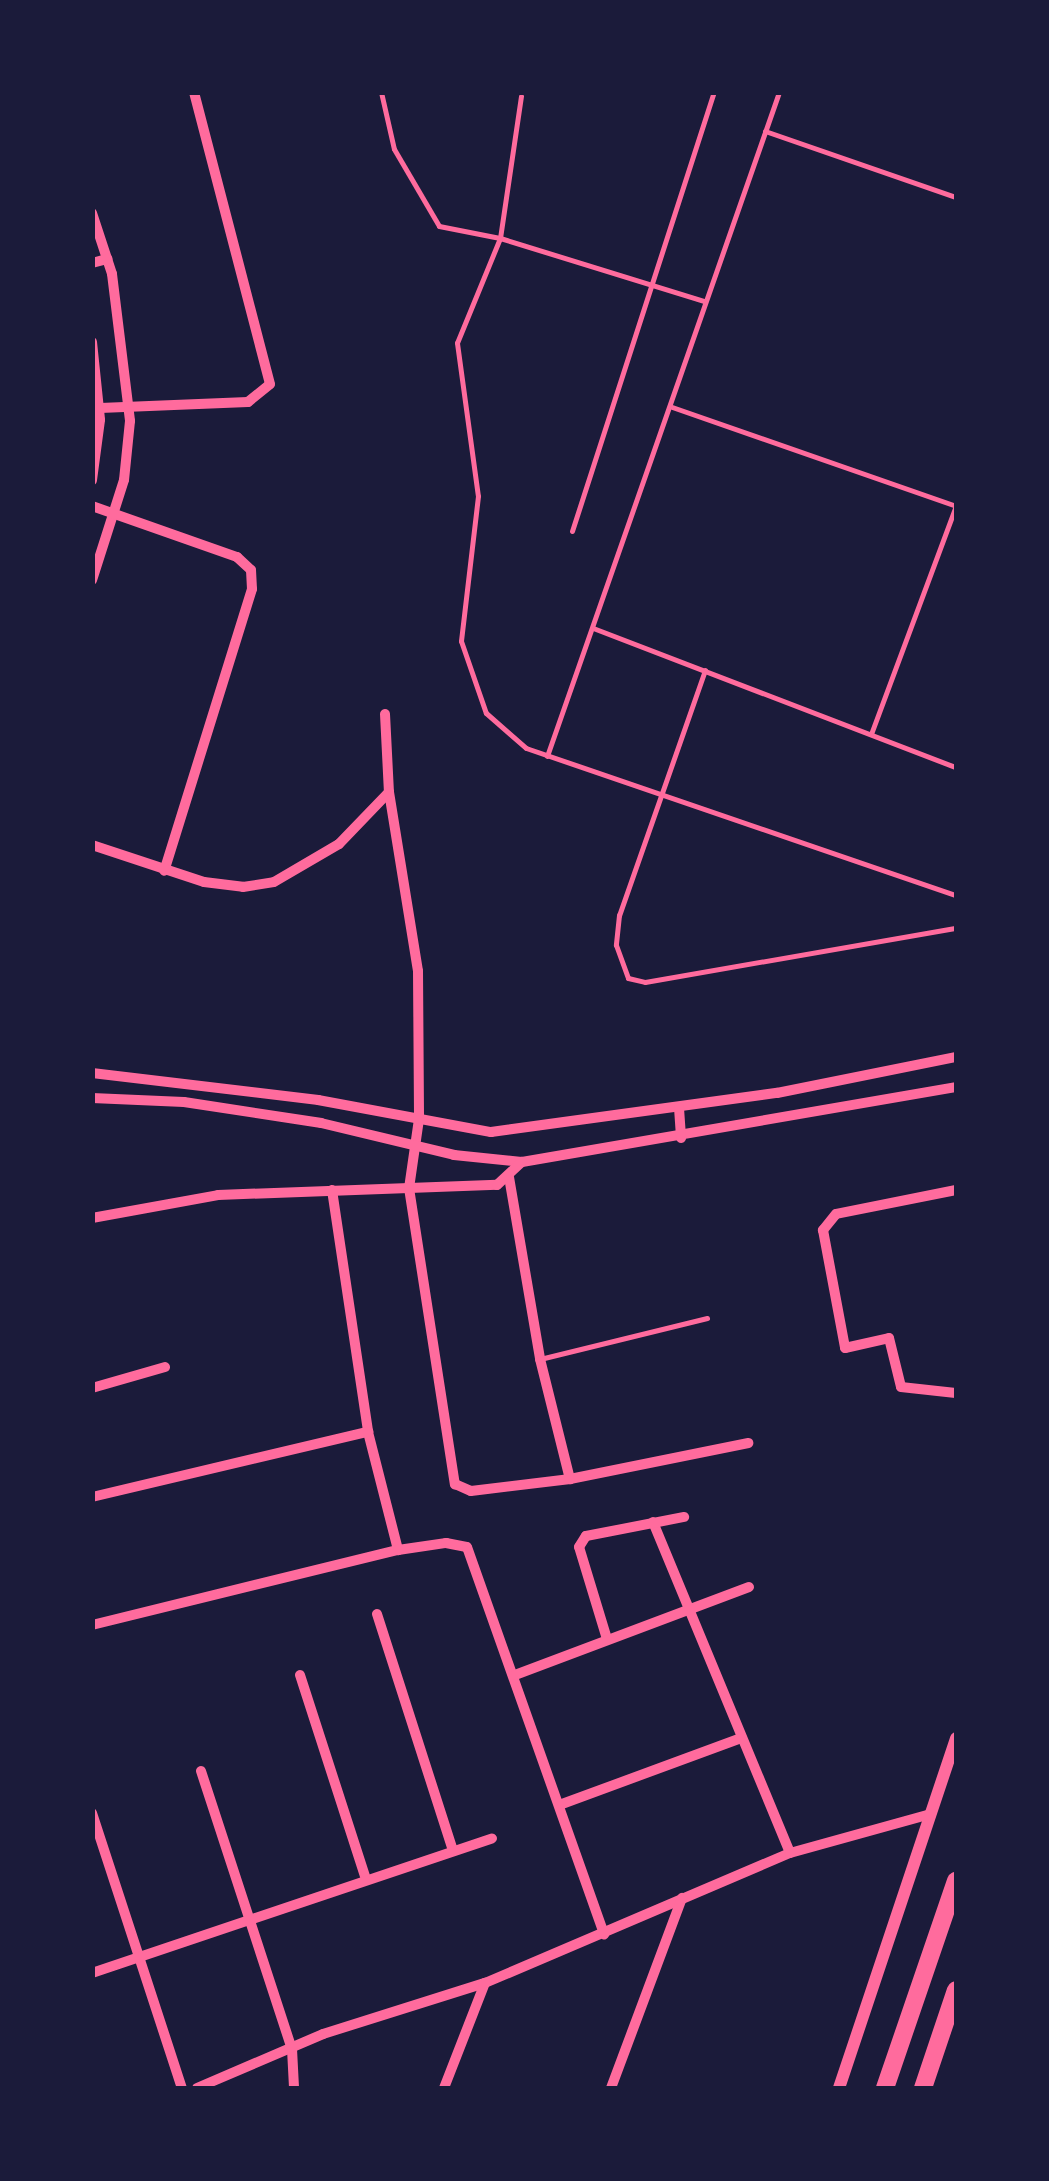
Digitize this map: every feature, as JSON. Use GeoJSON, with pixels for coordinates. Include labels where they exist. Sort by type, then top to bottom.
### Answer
{"type":"FeatureCollection","features":[{"type":"Feature","properties":{"kind":"highway"},"geometry":{"type":"LineString","coordinates":[[884,2088],[956,1881]]}},
{"type":"Feature","properties":{"kind":"highway"},"geometry":{"type":"LineString","coordinates":[[924,2088],[956,1990]]}},
{"type":"Feature","properties":{"kind":"street"},"geometry":{"type":"LineString","coordinates":[[100,408],[248,402],[270,384],[194,92]]}},
{"type":"Feature","properties":{"kind":"street"},"geometry":{"type":"LineString","coordinates":[[92,213],[108,259],[130,406],[124,480],[92,580]]}},
{"type":"Feature","properties":{"kind":"street"},"geometry":{"type":"LineString","coordinates":[[92,263],[108,259]]}},
{"type":"Feature","properties":{"kind":"street"},"geometry":{"type":"LineString","coordinates":[[92,342],[100,408],[92,480]]}},
{"type":"Feature","properties":{"kind":"street"},"geometry":{"type":"LineString","coordinates":[[92,506],[238,557],[251,570],[252,590],[164,870]]}},
{"type":"Feature","properties":{"kind":"street"},"geometry":{"type":"LineString","coordinates":[[385,714],[389,792],[418,971],[419,1119],[408,1188],[454,1484],[470,1491],[570,1479],[748,1443]]}},
{"type":"Feature","properties":{"kind":"street"},"geometry":{"type":"LineString","coordinates":[[92,845],[164,870],[243,887],[274,882],[339,844],[389,792]]}},
{"type":"Feature","properties":{"kind":"street"},"geometry":{"type":"LineString","coordinates":[[92,1073],[491,1132],[679,1108],[956,1057]]}},
{"type":"Feature","properties":{"kind":"street"},"geometry":{"type":"LineString","coordinates":[[107,1075],[107,1100]]}},
{"type":"Feature","properties":{"kind":"street"},"geometry":{"type":"LineString","coordinates":[[92,1098],[184,1102],[522,1162],[681,1138],[956,1087]]}},
{"type":"Feature","properties":{"kind":"street"},"geometry":{"type":"LineString","coordinates":[[679,1108],[681,1138]]}},
{"type":"Feature","properties":{"kind":"street"},"geometry":{"type":"LineString","coordinates":[[92,1218],[218,1194],[497,1185],[522,1162]]}},
{"type":"Feature","properties":{"kind":"street"},"geometry":{"type":"LineString","coordinates":[[510,1177],[540,1359],[570,1479]]}},
{"type":"Feature","properties":{"kind":"street"},"geometry":{"type":"LineString","coordinates":[[332,1190],[368,1432],[398,1550]]}},
{"type":"Feature","properties":{"kind":"street"},"geometry":{"type":"LineString","coordinates":[[956,1190],[836,1214],[823,1230],[845,1348],[889,1338],[901,1387],[956,1394]]}},
{"type":"Feature","properties":{"kind":"street"},"geometry":{"type":"LineString","coordinates":[[92,1388],[166,1367]]}},
{"type":"Feature","properties":{"kind":"street"},"geometry":{"type":"LineString","coordinates":[[92,1498],[368,1432]]}},
{"type":"Feature","properties":{"kind":"street"},"geometry":{"type":"LineString","coordinates":[[607,1639],[579,1547],[586,1536],[684,1517]]}},
{"type":"Feature","properties":{"kind":"street"},"geometry":{"type":"LineString","coordinates":[[653,1522],[693,1608],[741,1738],[790,1853]]}},
{"type":"Feature","properties":{"kind":"street"},"geometry":{"type":"LineString","coordinates":[[92,1625],[398,1550],[446,1543],[467,1547],[562,1804],[604,1934]]}},
{"type":"Feature","properties":{"kind":"street"},"geometry":{"type":"LineString","coordinates":[[515,1675],[749,1588]]}},
{"type":"Feature","properties":{"kind":"street"},"geometry":{"type":"LineString","coordinates":[[377,1614],[452,1851]]}},
{"type":"Feature","properties":{"kind":"street"},"geometry":{"type":"LineString","coordinates":[[300,1676],[366,1879]]}},
{"type":"Feature","properties":{"kind":"street"},"geometry":{"type":"LineString","coordinates":[[562,1804],[741,1738]]}},
{"type":"Feature","properties":{"kind":"street"},"geometry":{"type":"LineString","coordinates":[[839,2088],[956,1738]]}},
{"type":"Feature","properties":{"kind":"street"},"geometry":{"type":"LineString","coordinates":[[201,1771],[292,2049],[294,2088]]}},
{"type":"Feature","properties":{"kind":"street"},"geometry":{"type":"LineString","coordinates":[[92,1813],[182,2088]]}},
{"type":"Feature","properties":{"kind":"street"},"geometry":{"type":"LineString","coordinates":[[198,2088],[292,2049],[485,1982],[790,1853],[931,1814]]}},
{"type":"Feature","properties":{"kind":"street"},"geometry":{"type":"LineString","coordinates":[[92,1972],[136,1954],[492,1838]]}},
{"type":"Feature","properties":{"kind":"street"},"geometry":{"type":"LineString","coordinates":[[612,2088],[682,1898]]}},
{"type":"Feature","properties":{"kind":"street"},"geometry":{"type":"LineString","coordinates":[[444,2088],[485,1982]]}},
{"type":"Feature","properties":{"kind":"lane"},"geometry":{"type":"LineString","coordinates":[[381,92],[394,149],[434,222],[456,234],[500,238],[704,301]]}},
{"type":"Feature","properties":{"kind":"lane"},"geometry":{"type":"LineString","coordinates":[[504,92],[522,94],[500,238],[457,343],[478,496],[461,641],[486,714],[510,739],[547,756],[956,894]]}},
{"type":"Feature","properties":{"kind":"lane"},"geometry":{"type":"LineString","coordinates":[[572,531],[714,92]]}},
{"type":"Feature","properties":{"kind":"lane"},"geometry":{"type":"LineString","coordinates":[[547,756],[779,92]]}},
{"type":"Feature","properties":{"kind":"lane"},"geometry":{"type":"LineString","coordinates":[[765,131],[956,197]]}},
{"type":"Feature","properties":{"kind":"lane"},"geometry":{"type":"LineString","coordinates":[[672,407],[956,506],[871,734]]}},
{"type":"Feature","properties":{"kind":"lane"},"geometry":{"type":"LineString","coordinates":[[594,628],[956,767]]}},
{"type":"Feature","properties":{"kind":"lane"},"geometry":{"type":"LineString","coordinates":[[705,670],[658,793],[616,930],[623,970],[632,980],[956,928]]}},
{"type":"Feature","properties":{"kind":"lane"},"geometry":{"type":"LineString","coordinates":[[540,1359],[707,1318]]}}]}
